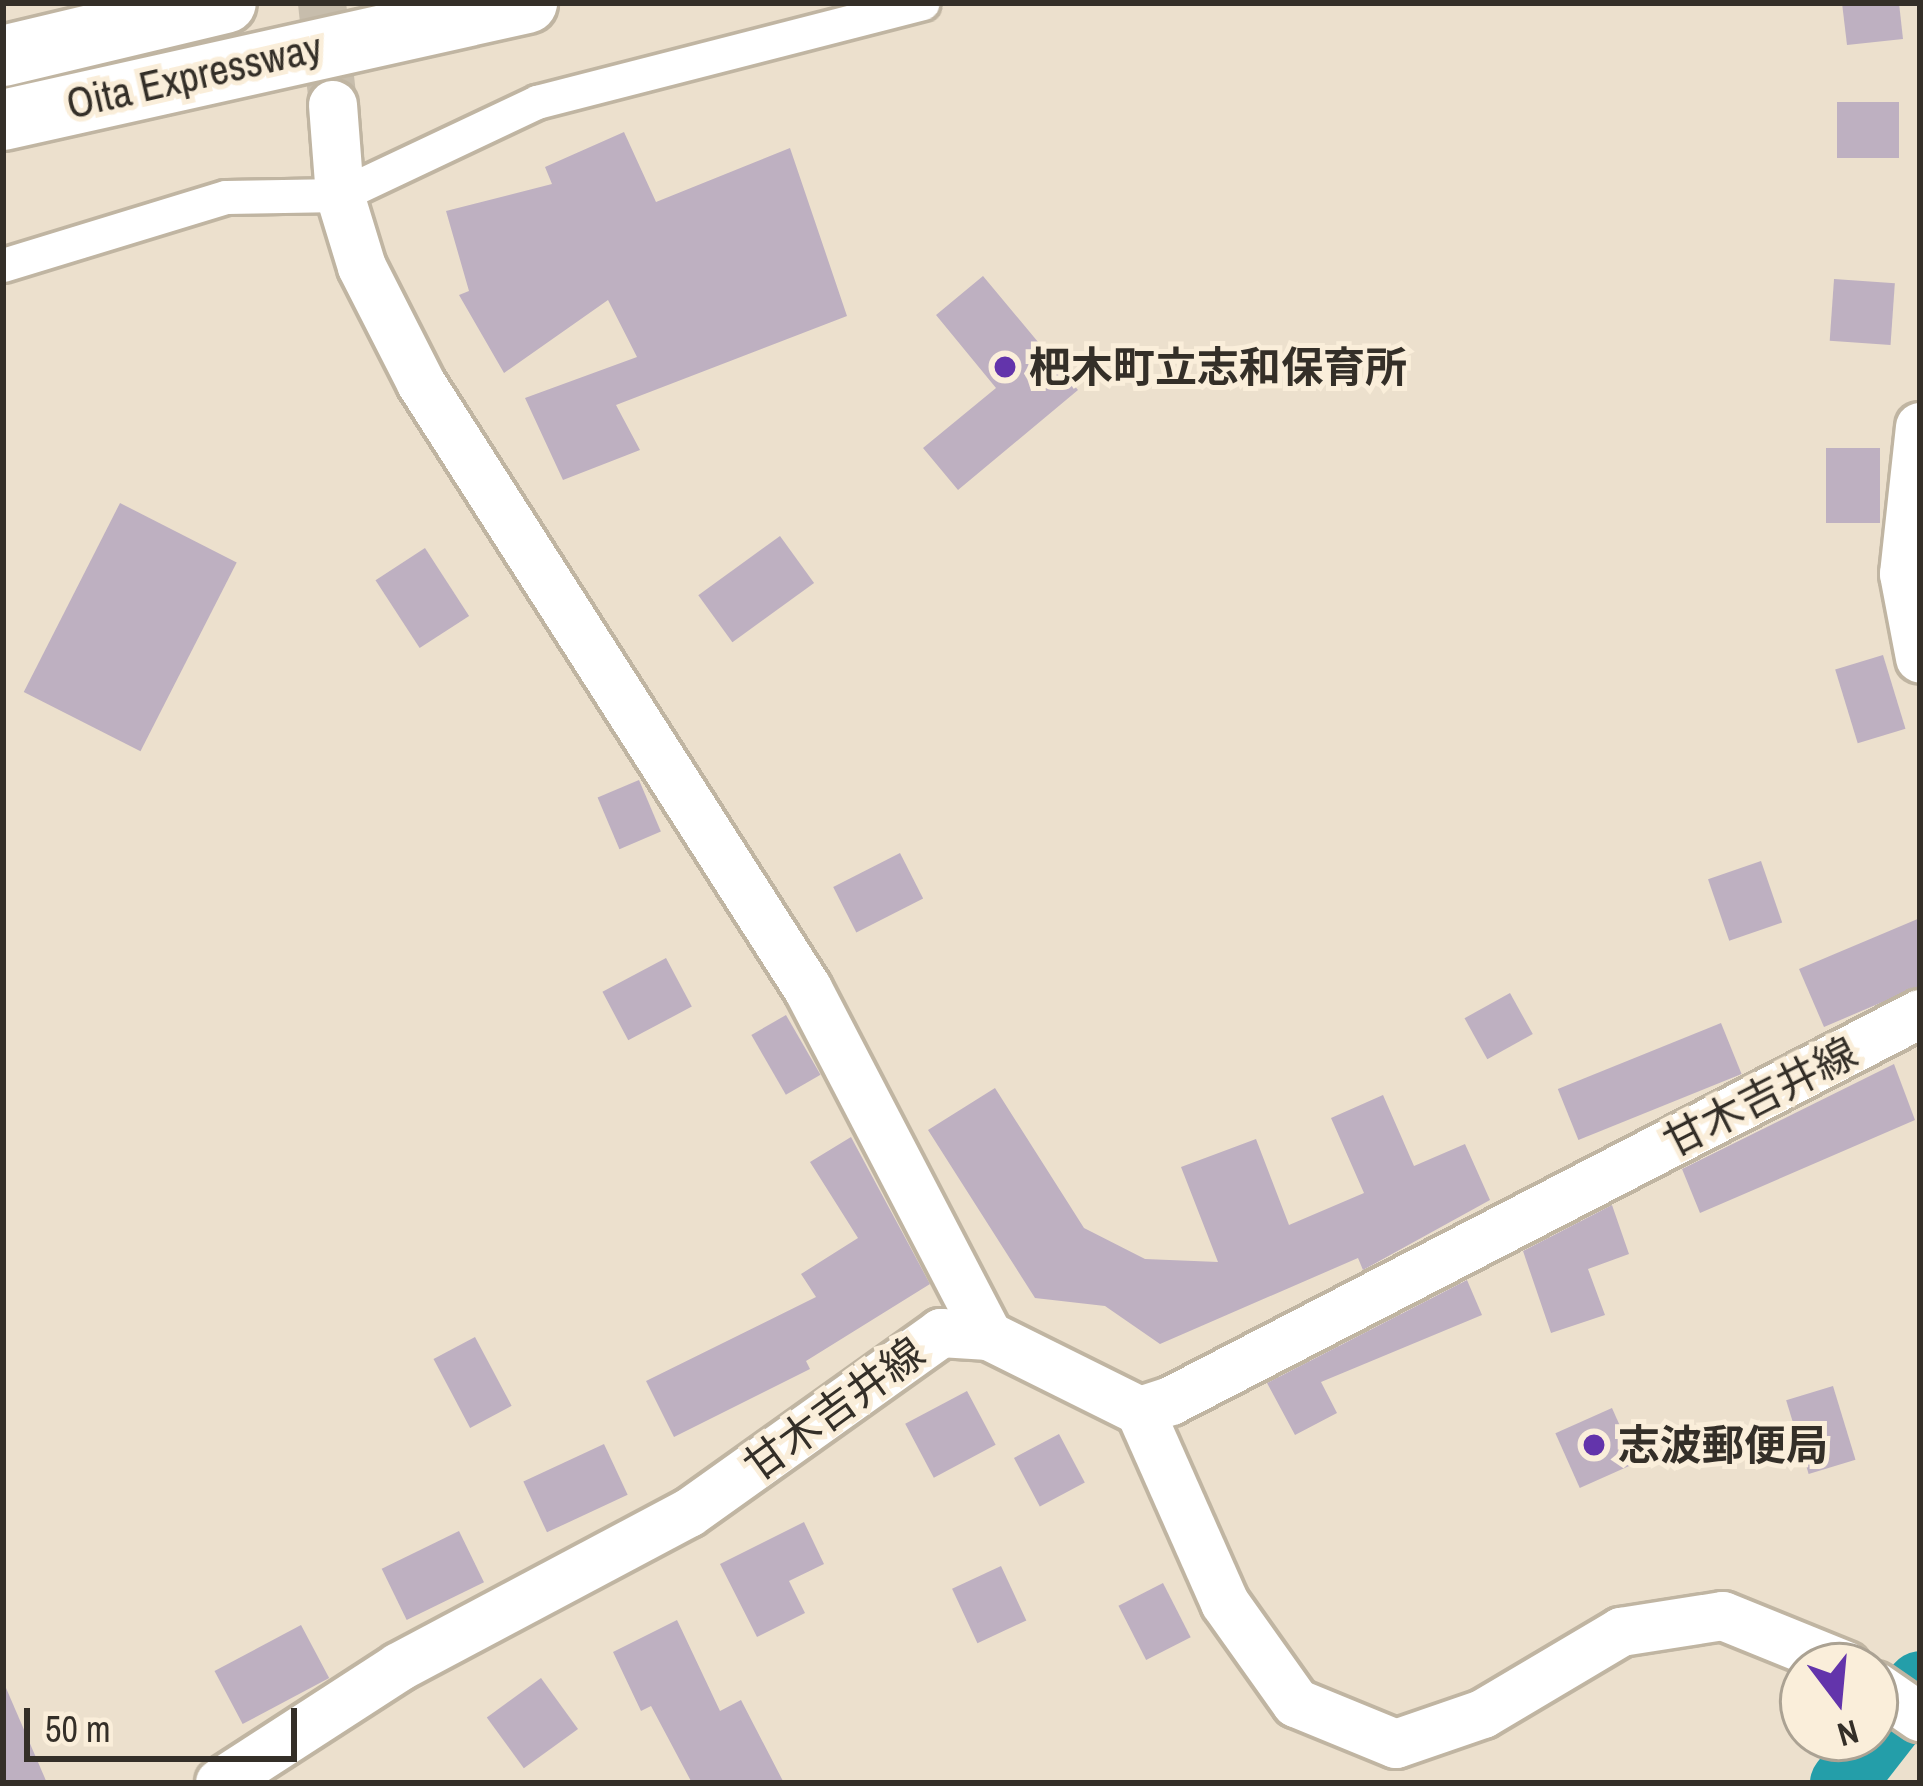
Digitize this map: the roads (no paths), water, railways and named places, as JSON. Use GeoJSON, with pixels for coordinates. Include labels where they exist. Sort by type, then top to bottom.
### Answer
{"type":"FeatureCollection","features":[{"type":"Feature","properties":{"kind":"highway","name":"Oita Expressway"},"geometry":{"type":"LineString","coordinates":[[3,56],[226,3]]}},
{"type":"Feature","properties":{"kind":"highway","name":"Oita Expressway"},"geometry":{"type":"LineString","coordinates":[[3,120],[527,3]]}},
{"type":"Feature","properties":{"kind":"street"},"geometry":{"type":"LineString","coordinates":[[3,265],[226,197],[340,195],[537,102],[922,3]]}},
{"type":"Feature","properties":{"kind":"street"},"geometry":{"type":"LineString","coordinates":[[333,105],[340,195],[362,267],[421,383],[808,989],[988,1336],[1140,1411],[1225,1603],[1296,1703],[1396,1744],[1483,1714],[1621,1632],[1723,1616],[1793,1642]]}},
{"type":"Feature","properties":{"kind":"street"},"geometry":{"type":"LineString","coordinates":[[1920,427],[1904,574],[1920,658]]}},
{"type":"Feature","properties":{"kind":"street","name":"甘木吉井線"},"geometry":{"type":"LineString","coordinates":[[1140,1411],[1920,1014]]}},
{"type":"Feature","properties":{"kind":"street","name":"甘木吉井線"},"geometry":{"type":"LineString","coordinates":[[220,1783],[398,1667],[689,1513],[941,1333],[988,1336]]}},
{"type":"Feature","properties":{"kind":"waterway"},"geometry":{"type":"LineString","coordinates":[[1843,1783],[1920,1684]]}},
{"type":"Feature","properties":{"kind":"tunnel"},"geometry":{"type":"LineString","coordinates":[[322,3],[333,105]]}},
{"type":"Feature","properties":{"kind":"place","name":"杷木町立志和保育所"},"geometry":{"type":"Point","coordinates":[1005,367]}},
{"type":"Feature","properties":{"kind":"place","name":"志波郵便局"},"geometry":{"type":"Point","coordinates":[1594,1445]}}]}
